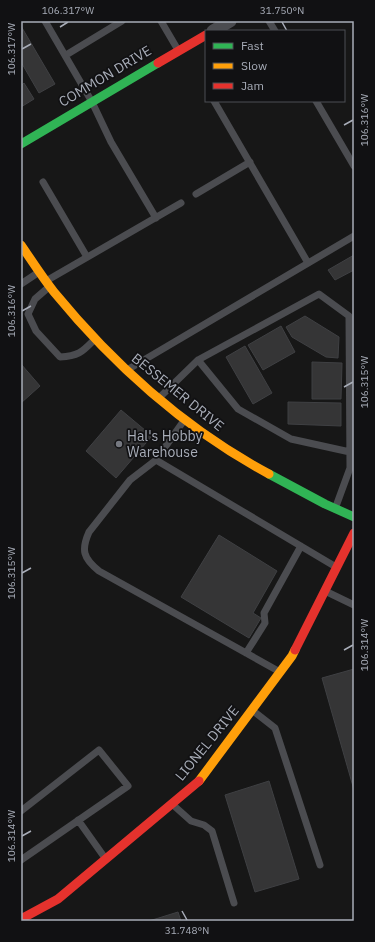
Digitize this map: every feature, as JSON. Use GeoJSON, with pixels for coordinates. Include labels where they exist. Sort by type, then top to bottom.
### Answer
{"type":"FeatureCollection","features":[{"type":"Feature","properties":{"kind":"street"},"geometry":{"type":"LineString","coordinates":[[215,30],[230,21]]}},
{"type":"Feature","properties":{"kind":"street","name":"COMMON DRIVE"},"geometry":{"type":"LineString","coordinates":[[21,144],[205,36]]}},
{"type":"Feature","properties":{"kind":"street","name":"BESSEMER DRIVE"},"geometry":{"type":"LineString","coordinates":[[21,245],[67,307],[127,370],[159,398],[185,419],[252,465],[335,509],[354,517]]}},
{"type":"Feature","properties":{"kind":"street","name":"LIONEL DRIVE"},"geometry":{"type":"LineString","coordinates":[[21,919],[58,899],[196,783],[292,656],[354,533]]}},
{"type":"Feature","properties":{"kind":"lane"},"geometry":{"type":"LineString","coordinates":[[45,21],[92,102],[111,142],[156,218]]}},
{"type":"Feature","properties":{"kind":"lane"},"geometry":{"type":"LineString","coordinates":[[66,56],[122,21]]}},
{"type":"Feature","properties":{"kind":"lane"},"geometry":{"type":"LineString","coordinates":[[161,21],[178,51]]}},
{"type":"Feature","properties":{"kind":"lane"},"geometry":{"type":"LineString","coordinates":[[269,21],[274,30]]}},
{"type":"Feature","properties":{"kind":"lane"},"geometry":{"type":"LineString","coordinates":[[215,102],[308,263]]}},
{"type":"Feature","properties":{"kind":"lane"},"geometry":{"type":"LineString","coordinates":[[317,102],[354,166]]}},
{"type":"Feature","properties":{"kind":"lane"},"geometry":{"type":"LineString","coordinates":[[196,194],[250,162]]}},
{"type":"Feature","properties":{"kind":"lane"},"geometry":{"type":"LineString","coordinates":[[43,182],[87,258]]}},
{"type":"Feature","properties":{"kind":"lane"},"geometry":{"type":"LineString","coordinates":[[96,338],[84,350],[73,356],[60,357],[36,331],[28,314],[35,299],[48,283],[87,258],[181,203]]}},
{"type":"Feature","properties":{"kind":"lane"},"geometry":{"type":"LineString","coordinates":[[127,370],[354,236]]}},
{"type":"Feature","properties":{"kind":"lane"},"geometry":{"type":"LineString","coordinates":[[21,284],[40,272]]}},
{"type":"Feature","properties":{"kind":"lane"},"geometry":{"type":"LineString","coordinates":[[159,398],[198,360],[319,294],[349,316],[350,468],[335,509]]}},
{"type":"Feature","properties":{"kind":"lane"},"geometry":{"type":"LineString","coordinates":[[198,360],[238,409],[291,439],[350,452]]}},
{"type":"Feature","properties":{"kind":"lane"},"geometry":{"type":"LineString","coordinates":[[185,419],[156,460],[130,480],[89,532],[85,541],[84,552],[89,563],[98,571],[280,672]]}},
{"type":"Feature","properties":{"kind":"lane"},"geometry":{"type":"LineString","coordinates":[[156,460],[337,568]]}},
{"type":"Feature","properties":{"kind":"lane"},"geometry":{"type":"LineString","coordinates":[[246,653],[265,623],[264,613],[301,546]]}},
{"type":"Feature","properties":{"kind":"lane"},"geometry":{"type":"LineString","coordinates":[[325,591],[354,605]]}},
{"type":"Feature","properties":{"kind":"lane"},"geometry":{"type":"LineString","coordinates":[[252,710],[275,728],[320,865]]}},
{"type":"Feature","properties":{"kind":"lane"},"geometry":{"type":"LineString","coordinates":[[21,811],[99,750],[128,786],[21,860]]}},
{"type":"Feature","properties":{"kind":"lane"},"geometry":{"type":"LineString","coordinates":[[172,804],[192,821],[204,825],[212,831],[234,903]]}},
{"type":"Feature","properties":{"kind":"lane"},"geometry":{"type":"LineString","coordinates":[[78,820],[106,859]]}},
{"type":"Feature","properties":{"kind":"building"},"geometry":{"type":"Polygon","coordinates":[[[21,26],[55,84],[39,93],[21,62],[21,26]]]}},
{"type":"Feature","properties":{"kind":"building"},"geometry":{"type":"Polygon","coordinates":[[[24,83],[34,99],[21,107],[21,86],[24,83]]]}},
{"type":"Feature","properties":{"kind":"building"},"geometry":{"type":"Polygon","coordinates":[[[354,255],[354,270],[335,280],[328,270],[354,255]]]}},
{"type":"Feature","properties":{"kind":"building"},"geometry":{"type":"Polygon","coordinates":[[[305,316],[339,337],[338,358],[326,357],[292,337],[286,327],[305,316]]]}},
{"type":"Feature","properties":{"kind":"building"},"geometry":{"type":"Polygon","coordinates":[[[281,326],[295,352],[263,370],[248,345],[281,326]]]}},
{"type":"Feature","properties":{"kind":"building"},"geometry":{"type":"Polygon","coordinates":[[[245,346],[272,393],[253,404],[226,357],[245,346]]]}},
{"type":"Feature","properties":{"kind":"building"},"geometry":{"type":"Polygon","coordinates":[[[312,362],[342,363],[341,399],[312,399],[312,362]]]}},
{"type":"Feature","properties":{"kind":"building"},"geometry":{"type":"Polygon","coordinates":[[[21,364],[40,386],[21,403],[21,364]]]}},
{"type":"Feature","properties":{"kind":"building"},"geometry":{"type":"Polygon","coordinates":[[[288,402],[341,403],[341,426],[288,424],[288,402]]]}},
{"type":"Feature","properties":{"kind":"building","name":"Hal's Hobby Warehouse"},"geometry":{"type":"Polygon","coordinates":[[[121,410],[152,436],[116,478],[86,451],[121,410]]]}},
{"type":"Feature","properties":{"kind":"building"},"geometry":{"type":"Polygon","coordinates":[[[219,535],[277,571],[253,613],[261,618],[249,638],[181,597],[219,535]]]}},
{"type":"Feature","properties":{"kind":"building"},"geometry":{"type":"Polygon","coordinates":[[[354,669],[354,790],[322,678],[354,669]]]}},
{"type":"Feature","properties":{"kind":"building"},"geometry":{"type":"Polygon","coordinates":[[[269,781],[299,879],[255,892],[225,795],[269,781]]]}},
{"type":"Feature","properties":{"kind":"building"},"geometry":{"type":"Polygon","coordinates":[[[178,912],[181,921],[149,921],[178,912]]]}},
{"type":"Feature","properties":{"kind":"traffic: fast"},"geometry":{"type":"LineString","coordinates":[[21,144],[158,63]]}},
{"type":"Feature","properties":{"kind":"traffic: fast"},"geometry":{"type":"LineString","coordinates":[[269,474],[325,504],[354,517]]}},
{"type":"Feature","properties":{"kind":"traffic: slow"},"geometry":{"type":"LineString","coordinates":[[21,245],[54,292],[101,345],[127,370],[153,394],[209,437],[239,457],[269,474]]}},
{"type":"Feature","properties":{"kind":"traffic: slow"},"geometry":{"type":"LineString","coordinates":[[199,781],[295,650]]}},
{"type":"Feature","properties":{"kind":"traffic: jam"},"geometry":{"type":"LineString","coordinates":[[158,63],[205,36]]}},
{"type":"Feature","properties":{"kind":"traffic: jam"},"geometry":{"type":"LineString","coordinates":[[295,650],[354,533]]}},
{"type":"Feature","properties":{"kind":"traffic: jam"},"geometry":{"type":"LineString","coordinates":[[21,919],[58,899],[199,781]]}},
{"type":"Feature","properties":{"kind":"place","name":"Hal's Hobby Warehouse"},"geometry":{"type":"Point","coordinates":[119,444]}}]}
